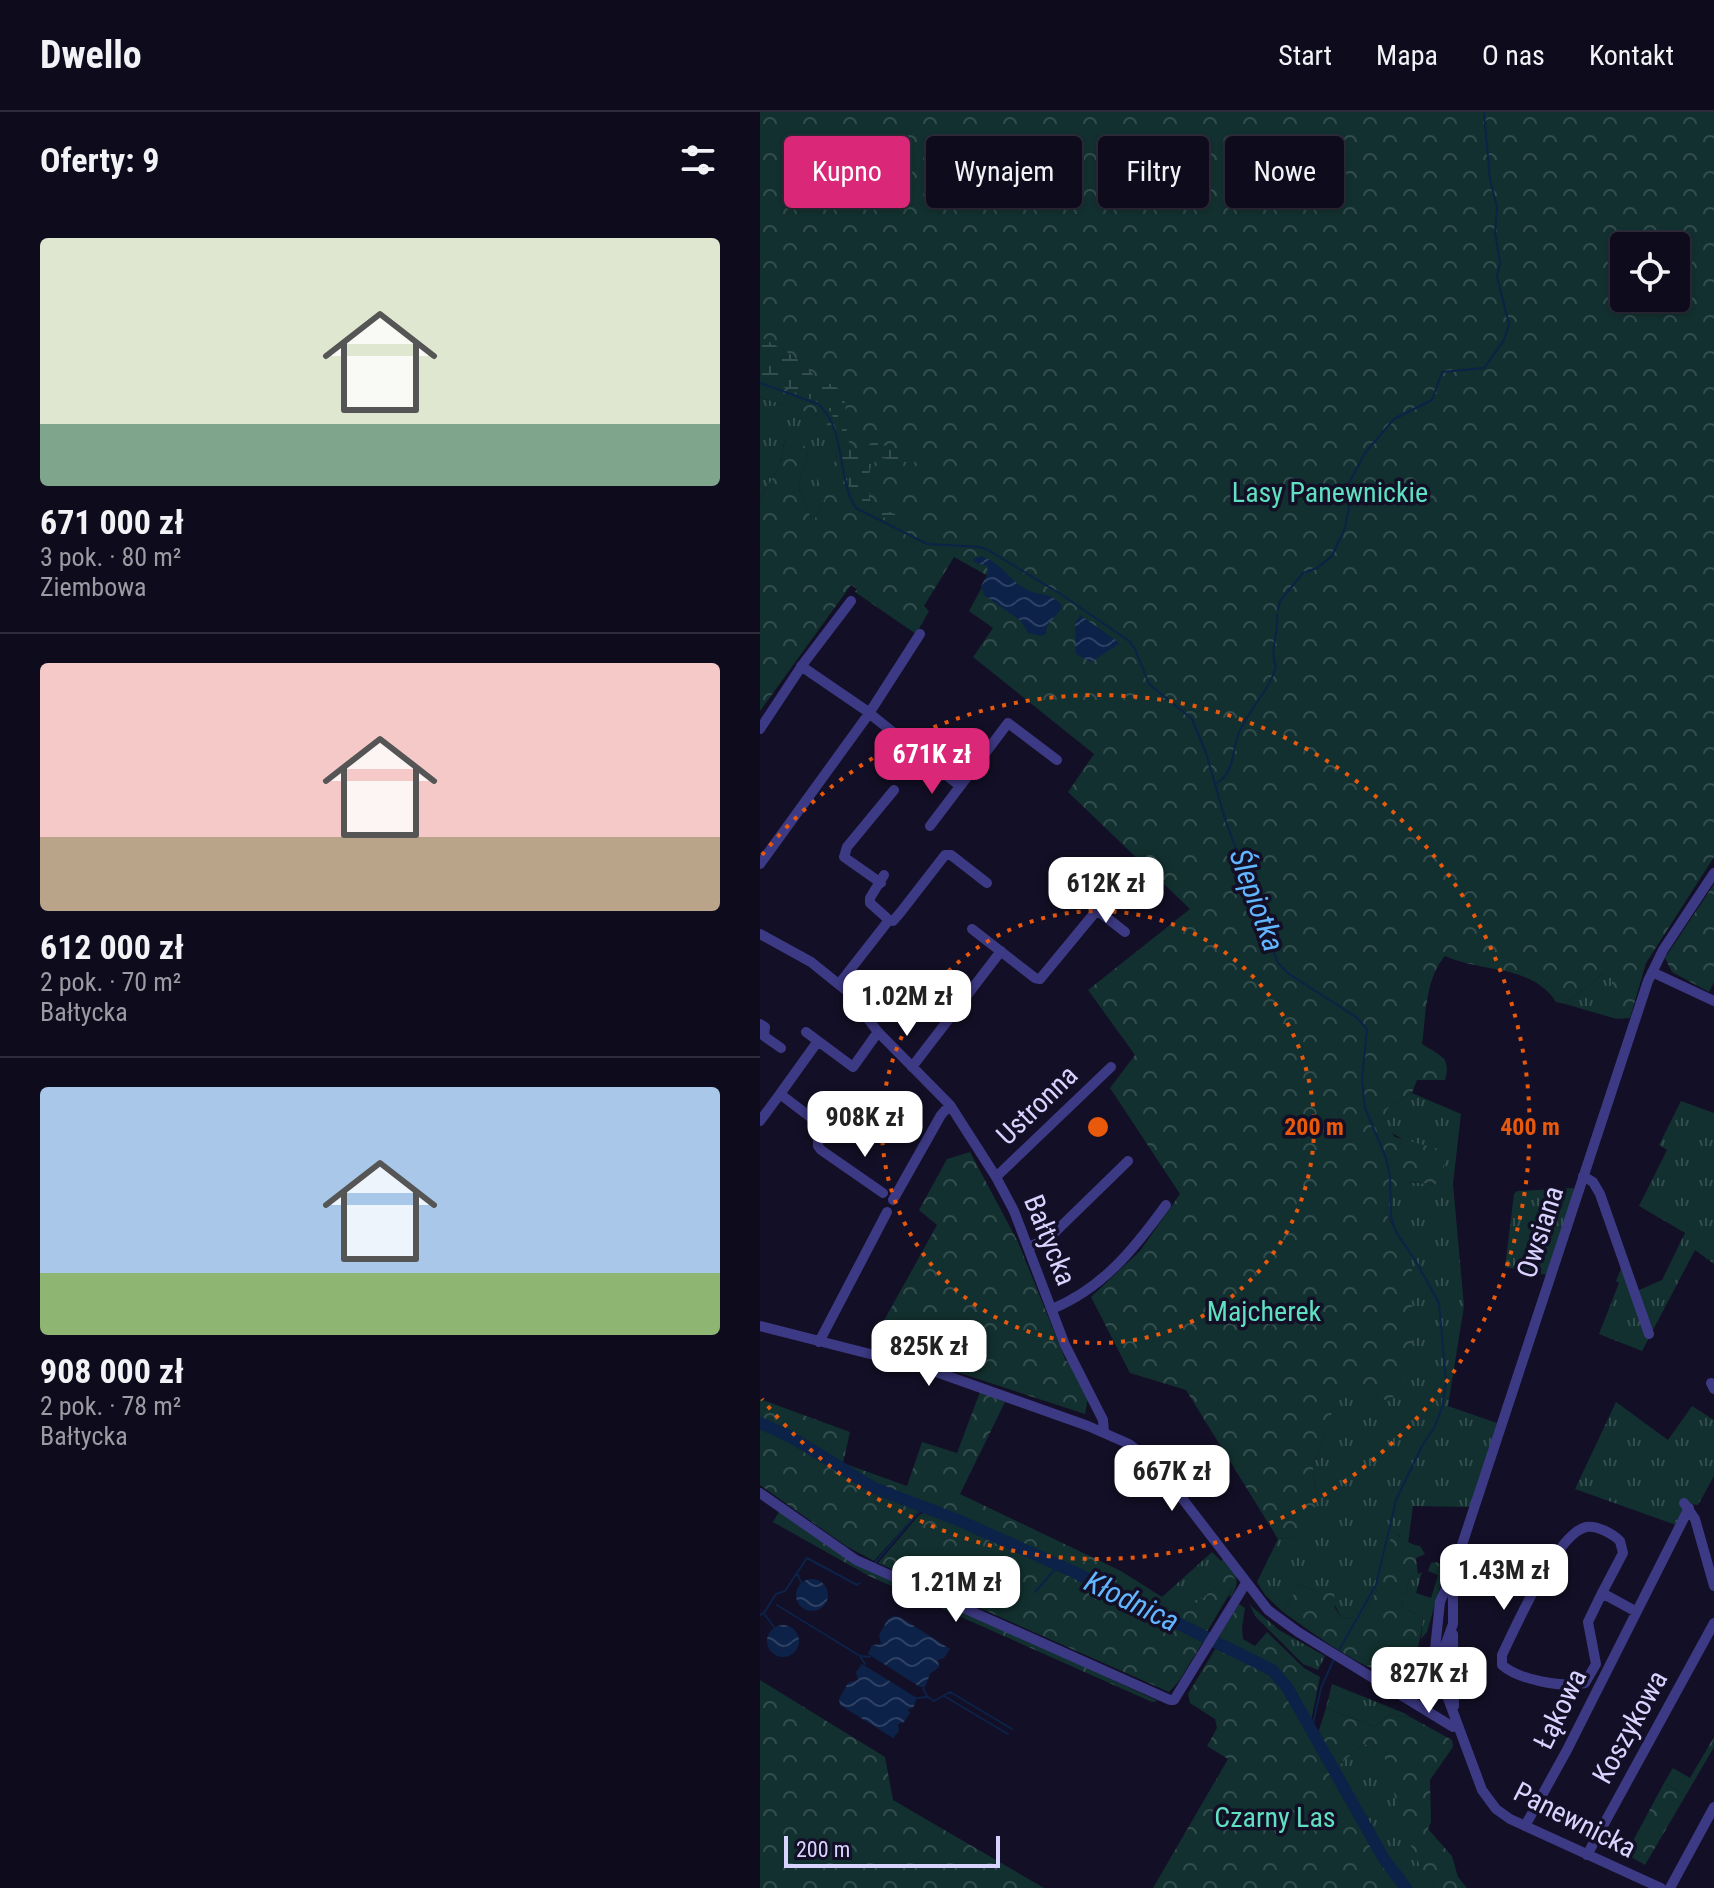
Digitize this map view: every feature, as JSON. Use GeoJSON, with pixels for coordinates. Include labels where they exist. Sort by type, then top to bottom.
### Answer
{"type":"FeatureCollection","features":[{"type":"Feature","properties":{"kind":"street"},"geometry":{"type":"LineString","coordinates":[[760,729],[801,666],[851,601]]}},
{"type":"Feature","properties":{"kind":"street"},"geometry":{"type":"LineString","coordinates":[[760,864],[868,715],[920,634]]}},
{"type":"Feature","properties":{"kind":"street"},"geometry":{"type":"LineString","coordinates":[[801,666],[960,786]]}},
{"type":"Feature","properties":{"kind":"street"},"geometry":{"type":"LineString","coordinates":[[930,826],[1008,723],[1057,760]]}},
{"type":"Feature","properties":{"kind":"street"},"geometry":{"type":"LineString","coordinates":[[862,909],[882,879],[844,857],[847,847],[894,790]]}},
{"type":"Feature","properties":{"kind":"street"},"geometry":{"type":"LineString","coordinates":[[839,984],[945,855],[951,855],[987,883]]}},
{"type":"Feature","properties":{"kind":"street","name":"Owsiana"},"geometry":{"type":"LineString","coordinates":[[1431,1658],[1435,1649],[1438,1610],[1448,1594],[1652,972],[1665,946],[1714,873]]}},
{"type":"Feature","properties":{"kind":"street"},"geometry":{"type":"LineString","coordinates":[[1058,879],[1125,932]]}},
{"type":"Feature","properties":{"kind":"street"},"geometry":{"type":"LineString","coordinates":[[870,898],[870,903],[889,920]]}},
{"type":"Feature","properties":{"kind":"street"},"geometry":{"type":"LineString","coordinates":[[972,929],[1040,979],[1097,910]]}},
{"type":"Feature","properties":{"kind":"street","name":"Bałtycka"},"geometry":{"type":"LineString","coordinates":[[760,934],[811,962],[839,984],[878,1032],[950,1105],[996,1177],[1029,1247],[1072,1361],[1105,1423],[1104,1432]]}},
{"type":"Feature","properties":{"kind":"street"},"geometry":{"type":"LineString","coordinates":[[912,1067],[1001,951]]}},
{"type":"Feature","properties":{"kind":"street"},"geometry":{"type":"LineString","coordinates":[[1652,972],[1713,999]]}},
{"type":"Feature","properties":{"kind":"street"},"geometry":{"type":"LineString","coordinates":[[760,1024],[765,1027],[764,1036],[781,1048]]}},
{"type":"Feature","properties":{"kind":"street"},"geometry":{"type":"LineString","coordinates":[[806,1032],[853,1067],[878,1032]]}},
{"type":"Feature","properties":{"kind":"street"},"geometry":{"type":"LineString","coordinates":[[760,1121],[818,1041]]}},
{"type":"Feature","properties":{"kind":"street","name":"Ustronna"},"geometry":{"type":"LineString","coordinates":[[996,1177],[1111,1067]]}},
{"type":"Feature","properties":{"kind":"street"},"geometry":{"type":"LineString","coordinates":[[780,1094],[826,1129],[818,1140],[821,1150],[888,1196],[950,1105]]}},
{"type":"Feature","properties":{"kind":"street"},"geometry":{"type":"LineString","coordinates":[[1029,1247],[1050,1237],[1128,1161]]}},
{"type":"Feature","properties":{"kind":"street"},"geometry":{"type":"LineString","coordinates":[[1583,1176],[1593,1182],[1600,1194],[1649,1334]]}},
{"type":"Feature","properties":{"kind":"street"},"geometry":{"type":"LineString","coordinates":[[1052,1309],[1089,1291],[1102,1280],[1135,1248],[1166,1205]]}},
{"type":"Feature","properties":{"kind":"street"},"geometry":{"type":"LineString","coordinates":[[819,1342],[887,1212]]}},
{"type":"Feature","properties":{"kind":"street"},"geometry":{"type":"LineString","coordinates":[[760,1326],[925,1368],[1088,1426],[1129,1444],[1156,1466],[1246,1583],[1275,1615],[1344,1660],[1454,1722],[1453,1628]]}},
{"type":"Feature","properties":{"kind":"street"},"geometry":{"type":"LineString","coordinates":[[1088,1426],[1093,1399]]}},
{"type":"Feature","properties":{"kind":"street"},"geometry":{"type":"LineString","coordinates":[[760,1493],[861,1563],[1170,1700],[1174,1700],[1246,1583]]}},
{"type":"Feature","properties":{"kind":"street","name":"Łąkowa"},"geometry":{"type":"LineString","coordinates":[[1525,1826],[1561,1762],[1686,1506],[1695,1519],[1705,1553]]}},
{"type":"Feature","properties":{"kind":"street","name":"Łąkowa"},"geometry":{"type":"LineString","coordinates":[[1586,1527],[1615,1536],[1623,1547],[1623,1553],[1602,1593],[1588,1622],[1596,1664],[1585,1683],[1574,1685],[1527,1678],[1502,1665],[1502,1655],[1547,1567],[1586,1527]]}},
{"type":"Feature","properties":{"kind":"street"},"geometry":{"type":"LineString","coordinates":[[1714,1542],[1705,1553],[1714,1586]]}},
{"type":"Feature","properties":{"kind":"street"},"geometry":{"type":"LineString","coordinates":[[1602,1593],[1635,1611]]}},
{"type":"Feature","properties":{"kind":"street","name":"Owsiana"},"geometry":{"type":"LineString","coordinates":[[1442,1662],[1442,1654],[1453,1628],[1448,1594]]}},
{"type":"Feature","properties":{"kind":"street","name":"Koszykowa"},"geometry":{"type":"LineString","coordinates":[[1587,1855],[1714,1623]]}},
{"type":"Feature","properties":{"kind":"street"},"geometry":{"type":"LineString","coordinates":[[1431,1658],[1442,1662],[1446,1670],[1443,1680],[1394,1684],[1380,1681],[1409,1674],[1431,1658]]}},
{"type":"Feature","properties":{"kind":"street"},"geometry":{"type":"LineString","coordinates":[[1420,1668],[1427,1682]]}},
{"type":"Feature","properties":{"kind":"street","name":"Panewnicka"},"geometry":{"type":"LineString","coordinates":[[1443,1680],[1454,1722]]}},
{"type":"Feature","properties":{"kind":"street","name":"Panewnicka"},"geometry":{"type":"LineString","coordinates":[[1427,1682],[1437,1691],[1454,1722],[1490,1802],[1504,1815],[1661,1888]]}},
{"type":"Feature","properties":{"kind":"street"},"geometry":{"type":"LineString","coordinates":[[1670,1888],[1714,1807]]}},
{"type":"Feature","properties":{"kind":"green space","name":"Lasy Panewnickie"},"geometry":{"type":"Polygon","coordinates":[[[760,112],[1714,112],[1714,857],[1646,963],[1630,1018],[1617,1019],[1612,1009],[1612,972],[1605,972],[1565,1004],[1556,1002],[1534,981],[1520,975],[1445,956],[1438,965],[1428,998],[1422,1044],[1445,1061],[1445,1080],[1417,1080],[1412,1093],[1387,1109],[1386,1113],[1387,1124],[1395,1137],[1442,1150],[1444,1160],[1443,1173],[1435,1185],[1402,1184],[1386,1213],[1412,1262],[1412,1357],[1401,1389],[1389,1401],[1355,1392],[1339,1393],[1313,1466],[1316,1505],[1305,1528],[1293,1537],[1278,1539],[1186,1390],[1130,1373],[1091,1297],[1140,1251],[1180,1194],[1110,1088],[1135,1055],[1088,990],[1190,909],[1068,792],[1094,754],[973,657],[993,628],[969,611],[988,576],[954,557],[924,606],[929,611],[916,634],[855,592],[857,589],[851,585],[760,711],[760,500],[779,467],[785,439],[800,438],[808,453],[798,488],[813,522],[825,498],[817,478],[822,470],[829,471],[837,458],[825,418],[760,397],[760,112]]]}},
{"type":"Feature","properties":{"kind":"green space"},"geometry":{"type":"Polygon","coordinates":[[[760,337],[798,360],[816,379],[832,384],[840,391],[845,406],[848,440],[857,452],[873,442],[921,458],[913,463],[881,458],[871,465],[868,480],[870,500],[902,518],[896,523],[862,506],[850,492],[832,413],[822,404],[760,377],[760,337]]]}},
{"type":"Feature","properties":{"kind":"green space"},"geometry":{"type":"Polygon","coordinates":[[[760,397],[826,418],[837,458],[829,472],[825,498],[813,522],[798,488],[808,453],[785,439],[779,467],[760,500],[760,397]]]}},
{"type":"Feature","properties":{"kind":"green space"},"geometry":{"type":"Polygon","coordinates":[[[1714,884],[1714,982],[1709,992],[1672,972],[1665,958],[1714,884]]]}},
{"type":"Feature","properties":{"kind":"green space"},"geometry":{"type":"Polygon","coordinates":[[[1605,972],[1612,972],[1612,1009],[1617,1019],[1565,1004],[1605,972]]]}},
{"type":"Feature","properties":{"kind":"green space"},"geometry":{"type":"Polygon","coordinates":[[[1412,1093],[1461,1114],[1453,1184],[1464,1306],[1448,1406],[1497,1423],[1470,1507],[1413,1506],[1408,1544],[1398,1535],[1376,1592],[1362,1617],[1342,1619],[1328,1592],[1299,1585],[1283,1612],[1265,1595],[1257,1582],[1278,1539],[1293,1537],[1316,1505],[1313,1466],[1339,1392],[1355,1392],[1387,1400],[1402,1240],[1386,1213],[1393,1194],[1402,1184],[1435,1185],[1409,1145],[1387,1124],[1387,1109],[1412,1093]]]}},
{"type":"Feature","properties":{"kind":"green space"},"geometry":{"type":"Polygon","coordinates":[[[1681,1101],[1714,1113],[1714,1264],[1695,1250],[1642,1351],[1599,1334],[1623,1264],[1637,1291],[1662,1280],[1685,1233],[1639,1206],[1667,1150],[1659,1145],[1681,1101]]]}},
{"type":"Feature","properties":{"kind":"green space"},"geometry":{"type":"Polygon","coordinates":[[[970,1152],[1018,1242],[1066,1361],[1069,1361],[1088,1398],[1085,1414],[871,1344],[937,1225],[919,1210],[947,1159],[970,1152]]]}},
{"type":"Feature","properties":{"kind":"green space"},"geometry":{"type":"Polygon","coordinates":[[[1573,1188],[1575,1191],[1547,1275],[1505,1267],[1514,1194],[1517,1191],[1573,1188]]]}},
{"type":"Feature","properties":{"kind":"green space"},"geometry":{"type":"Polygon","coordinates":[[[980,1392],[1005,1402],[960,1494],[1121,1571],[1162,1597],[1161,1601],[1170,1610],[1186,1612],[1216,1587],[1221,1561],[1234,1578],[1233,1588],[1205,1635],[1068,1566],[877,1485],[804,1439],[760,1419],[760,1399],[850,1432],[843,1463],[907,1486],[922,1442],[957,1453],[980,1392]]]}},
{"type":"Feature","properties":{"kind":"green space"},"geometry":{"type":"Polygon","coordinates":[[[1616,1402],[1668,1440],[1692,1406],[1714,1420],[1714,1476],[1698,1505],[1690,1504],[1676,1525],[1575,1489],[1616,1402]]]}},
{"type":"Feature","properties":{"kind":"green space"},"geometry":{"type":"Polygon","coordinates":[[[760,1426],[787,1438],[872,1489],[921,1509],[874,1561],[846,1546],[760,1485],[760,1426]]]}},
{"type":"Feature","properties":{"kind":"green space"},"geometry":{"type":"Polygon","coordinates":[[[780,1510],[839,1553],[1158,1701],[1152,1702],[869,1576],[773,1522],[780,1510]]]}},
{"type":"Feature","properties":{"kind":"green space"},"geometry":{"type":"Polygon","coordinates":[[[928,1511],[1074,1575],[1203,1642],[1169,1692],[878,1563],[919,1515],[928,1511]]]}},
{"type":"Feature","properties":{"kind":"green space"},"geometry":{"type":"Polygon","coordinates":[[[1392,1534],[1420,1546],[1425,1554],[1416,1558],[1418,1574],[1410,1578],[1401,1606],[1423,1618],[1417,1649],[1407,1667],[1388,1672],[1375,1670],[1349,1656],[1283,1612],[1299,1585],[1318,1592],[1334,1592],[1335,1608],[1342,1619],[1362,1617],[1376,1592],[1392,1534]]]}},
{"type":"Feature","properties":{"kind":"green space"},"geometry":{"type":"Polygon","coordinates":[[[1212,1552],[1221,1561],[1223,1559],[1236,1577],[1231,1597],[1233,1588],[1216,1587],[1186,1612],[1170,1610],[1161,1601],[1162,1597],[1212,1552]]]}},
{"type":"Feature","properties":{"kind":"green space"},"geometry":{"type":"Polygon","coordinates":[[[1431,1563],[1446,1566],[1427,1632],[1421,1639],[1423,1618],[1401,1606],[1410,1578],[1422,1572],[1416,1593],[1431,1598],[1438,1575],[1428,1571],[1431,1563]]]}},
{"type":"Feature","properties":{"kind":"green space"},"geometry":{"type":"Polygon","coordinates":[[[1239,1604],[1245,1608],[1243,1639],[1255,1646],[1267,1632],[1304,1668],[1320,1677],[1311,1721],[1289,1685],[1269,1666],[1216,1641],[1239,1604]]]}},
{"type":"Feature","properties":{"kind":"green space"},"geometry":{"type":"Polygon","coordinates":[[[1250,1605],[1279,1630],[1325,1656],[1318,1670],[1303,1664],[1255,1616],[1250,1605]]]}},
{"type":"Feature","properties":{"kind":"green space","name":"Czarny Las"},"geometry":{"type":"Polygon","coordinates":[[[1217,1646],[1270,1672],[1286,1689],[1382,1860],[1404,1888],[1153,1888],[1228,1759],[1207,1746],[1217,1728],[1215,1719],[1190,1703],[1188,1694],[1217,1646]]]}},
{"type":"Feature","properties":{"kind":"green space"},"geometry":{"type":"Polygon","coordinates":[[[760,1680],[885,1757],[893,1800],[1044,1888],[760,1888],[760,1680]]]}},
{"type":"Feature","properties":{"kind":"green space"},"geometry":{"type":"Polygon","coordinates":[[[1332,1684],[1412,1718],[1390,1714],[1375,1727],[1326,1708],[1332,1684]]]}},
{"type":"Feature","properties":{"kind":"green space"},"geometry":{"type":"Polygon","coordinates":[[[1326,1708],[1375,1727],[1390,1714],[1412,1718],[1452,1740],[1453,1747],[1430,1780],[1431,1822],[1428,1829],[1452,1856],[1458,1877],[1467,1888],[1436,1888],[1426,1874],[1402,1821],[1382,1748],[1363,1744],[1338,1766],[1318,1733],[1326,1708]]]}},
{"type":"Feature","properties":{"kind":"green space"},"geometry":{"type":"Polygon","coordinates":[[[1714,1737],[1714,1747],[1686,1795],[1664,1783],[1673,1768],[1690,1778],[1714,1737]]]}},
{"type":"Feature","properties":{"kind":"green space"},"geometry":{"type":"Polygon","coordinates":[[[1363,1744],[1383,1748],[1409,1840],[1436,1888],[1410,1888],[1386,1857],[1338,1766],[1363,1744]]]}},
{"type":"Feature","properties":{"kind":"green space"},"geometry":{"type":"Polygon","coordinates":[[[1664,1783],[1686,1795],[1645,1865],[1626,1854],[1664,1783]]]}},
{"type":"Feature","properties":{"kind":"water"},"geometry":{"type":"Polygon","coordinates":[[[981,556],[995,563],[1023,587],[1060,603],[1062,608],[1047,626],[1046,634],[1028,633],[1021,621],[984,595],[981,586],[988,573],[987,566],[973,559],[981,556]]]}},
{"type":"Feature","properties":{"kind":"water"},"geometry":{"type":"Polygon","coordinates":[[[1080,615],[1119,644],[1091,662],[1076,654],[1075,624],[1080,615]]]}},
{"type":"Feature","properties":{"kind":"water"},"geometry":{"type":"Polygon","coordinates":[[[812,1579],[823,1584],[828,1595],[823,1606],[812,1611],[801,1606],[796,1595],[801,1584],[812,1579]]]}},
{"type":"Feature","properties":{"kind":"water"},"geometry":{"type":"Polygon","coordinates":[[[894,1616],[950,1649],[944,1658],[938,1660],[939,1667],[930,1674],[925,1687],[920,1687],[868,1654],[872,1645],[881,1644],[879,1635],[888,1619],[894,1616]]]}},
{"type":"Feature","properties":{"kind":"water"},"geometry":{"type":"Polygon","coordinates":[[[783,1625],[794,1630],[799,1641],[794,1652],[783,1657],[772,1652],[767,1641],[772,1630],[783,1625]]]}},
{"type":"Feature","properties":{"kind":"water"},"geometry":{"type":"Polygon","coordinates":[[[862,1664],[917,1698],[913,1708],[908,1709],[910,1713],[904,1722],[898,1724],[899,1731],[893,1738],[840,1705],[839,1699],[848,1683],[858,1680],[856,1672],[862,1664]]]}},
{"type":"Feature","properties":{"kind":"waterway"},"geometry":{"type":"LineString","coordinates":[[1278,610],[1280,601],[1303,573],[1317,568],[1332,556],[1345,528],[1349,507],[1348,485],[1365,453],[1394,419],[1432,400],[1442,372],[1484,368],[1504,340],[1509,324],[1497,277],[1500,263],[1495,232],[1497,207],[1490,180],[1484,112]]}},
{"type":"Feature","properties":{"kind":"waterway","name":"Ślepiotka"},"geometry":{"type":"LineString","coordinates":[[760,383],[818,404],[827,414],[856,508],[927,544],[988,550],[1129,641],[1149,684],[1192,719],[1278,963],[1289,974],[1356,1017],[1367,1029],[1362,1080],[1365,1108],[1386,1158],[1390,1176],[1391,1217],[1396,1232],[1439,1303],[1446,1382],[1442,1408],[1434,1428],[1396,1500],[1376,1585],[1339,1650]]}},
{"type":"Feature","properties":{"kind":"waterway"},"geometry":{"type":"LineString","coordinates":[[1217,783],[1227,773],[1239,733],[1276,667],[1273,655],[1277,615]]}},
{"type":"Feature","properties":{"kind":"waterway","name":"Kłodnica"},"geometry":{"type":"LineString","coordinates":[[760,1423],[791,1437],[874,1488],[958,1520],[1074,1572],[1272,1670],[1287,1687],[1384,1859],[1406,1888]]}},
{"type":"Feature","properties":{"kind":"waterway"},"geometry":{"type":"LineString","coordinates":[[875,1563],[918,1513],[927,1508]]}},
{"type":"Feature","properties":{"kind":"waterway"},"geometry":{"type":"LineString","coordinates":[[760,1615],[776,1594],[785,1591],[807,1558],[857,1585],[860,1583]]}},
{"type":"Feature","properties":{"kind":"waterway"},"geometry":{"type":"LineString","coordinates":[[1035,1592],[1059,1565]]}},
{"type":"Feature","properties":{"kind":"waterway"},"geometry":{"type":"LineString","coordinates":[[797,1573],[801,1582]]}},
{"type":"Feature","properties":{"kind":"waterway"},"geometry":{"type":"LineString","coordinates":[[777,1605],[860,1656],[865,1664]]}},
{"type":"Feature","properties":{"kind":"waterway"},"geometry":{"type":"LineString","coordinates":[[765,1615],[774,1627]]}},
{"type":"Feature","properties":{"kind":"waterway"},"geometry":{"type":"LineString","coordinates":[[860,1656],[870,1657]]}},
{"type":"Feature","properties":{"kind":"waterway","name":"Ślepiotka"},"geometry":{"type":"LineString","coordinates":[[1312,1728],[1321,1688],[1334,1659]]}},
{"type":"Feature","properties":{"kind":"waterway"},"geometry":{"type":"LineString","coordinates":[[923,1688],[927,1696]]}},
{"type":"Feature","properties":{"kind":"waterway"},"geometry":{"type":"LineString","coordinates":[[917,1698],[928,1697],[934,1701],[950,1692],[1012,1729]]}},
{"type":"Feature","properties":{"kind":"waterway"},"geometry":{"type":"LineString","coordinates":[[944,1696],[1008,1734]]}},
{"type":"Feature","properties":{"kind":"park label","name":"Majcherek"},"geometry":{"type":"Point","coordinates":[1264,1311]}}]}
